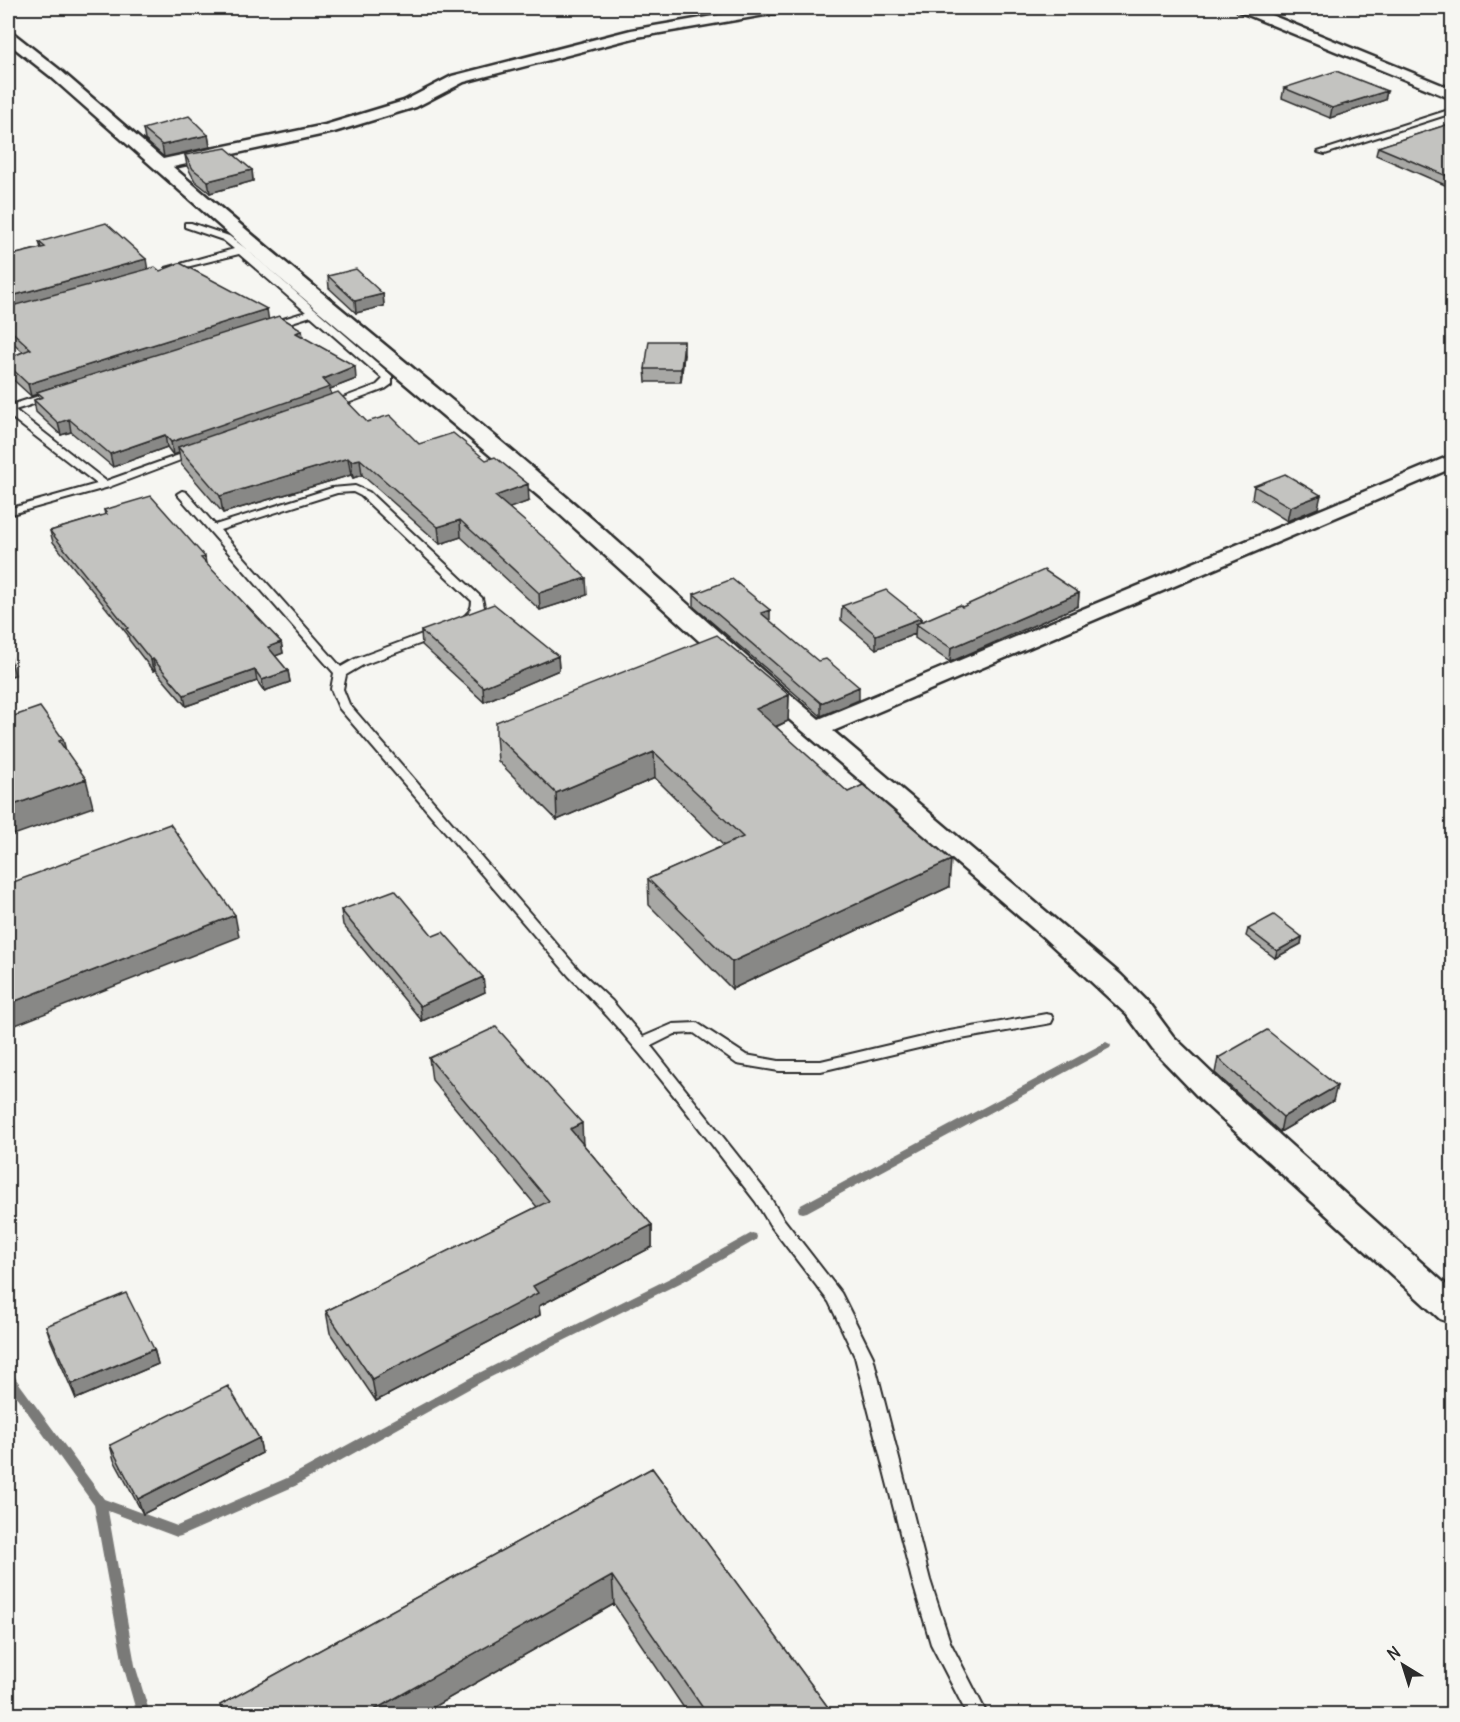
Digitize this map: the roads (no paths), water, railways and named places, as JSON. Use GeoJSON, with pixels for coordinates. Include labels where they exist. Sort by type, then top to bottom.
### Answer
{"type":"FeatureCollection","features":[{"type":"Feature","properties":{"kind":"street"},"geometry":{"type":"LineString","coordinates":[[159,165],[328,129],[410,104],[458,79],[636,33],[783,8]]}},
{"type":"Feature","properties":{"kind":"street"},"geometry":{"type":"LineString","coordinates":[[1243,8],[1452,94]]}},
{"type":"Feature","properties":{"kind":"street"},"geometry":{"type":"LineString","coordinates":[[8,36],[55,73],[297,284],[563,505],[728,655],[1111,982],[1137,1008],[1163,1043],[1213,1093],[1452,1310]]}},
{"type":"Feature","properties":{"kind":"street"},"geometry":{"type":"LineString","coordinates":[[817,729],[1452,461]]}},
{"type":"Feature","properties":{"kind":"lane"},"geometry":{"type":"LineString","coordinates":[[1322,152],[1452,111]]}},
{"type":"Feature","properties":{"kind":"lane"},"geometry":{"type":"LineString","coordinates":[[188,225],[226,238],[242,250],[388,378],[388,382],[381,387],[318,410]]}},
{"type":"Feature","properties":{"kind":"lane"},"geometry":{"type":"LineString","coordinates":[[164,272],[242,250]]}},
{"type":"Feature","properties":{"kind":"lane"},"geometry":{"type":"LineString","coordinates":[[256,331],[312,313]]}},
{"type":"Feature","properties":{"kind":"lane"},"geometry":{"type":"LineString","coordinates":[[8,409],[64,391]]}},
{"type":"Feature","properties":{"kind":"lane"},"geometry":{"type":"LineString","coordinates":[[8,409],[105,485]]}},
{"type":"Feature","properties":{"kind":"lane"},"geometry":{"type":"LineString","coordinates":[[8,512],[105,485],[206,449]]}},
{"type":"Feature","properties":{"kind":"lane"},"geometry":{"type":"LineString","coordinates":[[213,529],[336,490],[355,489],[365,494],[478,600],[479,606],[475,613],[463,623],[367,658],[340,673]]}},
{"type":"Feature","properties":{"kind":"lane"},"geometry":{"type":"LineString","coordinates":[[182,494],[340,673],[338,689],[343,705],[574,973],[607,1005],[641,1044],[762,1198],[776,1221],[835,1298],[864,1357],[921,1580],[941,1644],[977,1714]]}},
{"type":"Feature","properties":{"kind":"lane"},"geometry":{"type":"LineString","coordinates":[[641,1044],[673,1029],[697,1028],[742,1060],[778,1066],[821,1066],[944,1038],[1046,1019]]}},
{"type":"Feature","properties":{"kind":"waterway"},"geometry":{"type":"LineString","coordinates":[[803,1209],[1106,1046]]}},
{"type":"Feature","properties":{"kind":"waterway"},"geometry":{"type":"LineString","coordinates":[[100,1503],[177,1532],[291,1482],[479,1378],[680,1278],[752,1237]]}},
{"type":"Feature","properties":{"kind":"waterway"},"geometry":{"type":"LineString","coordinates":[[8,1372],[11,1381],[100,1503]]}},
{"type":"Feature","properties":{"kind":"waterway"},"geometry":{"type":"LineString","coordinates":[[100,1503],[129,1665],[143,1714]]}}]}
